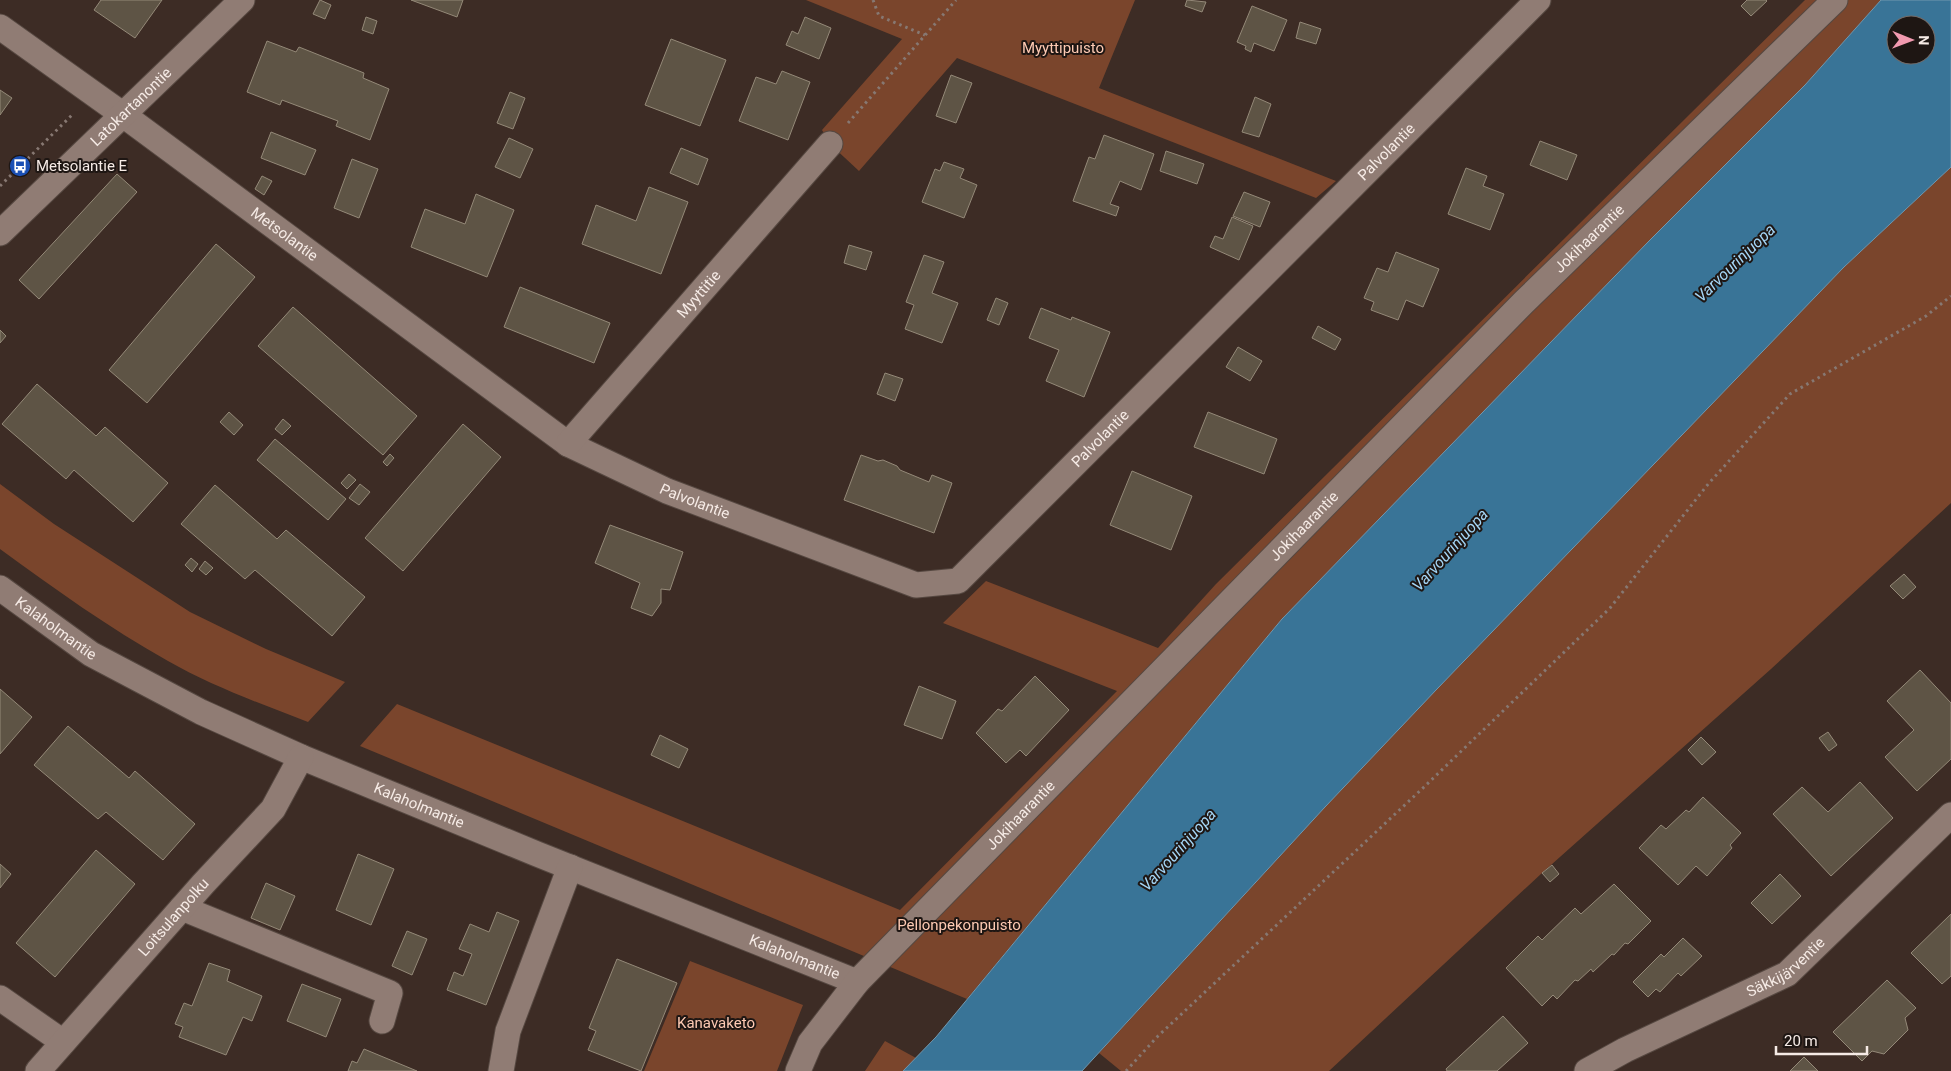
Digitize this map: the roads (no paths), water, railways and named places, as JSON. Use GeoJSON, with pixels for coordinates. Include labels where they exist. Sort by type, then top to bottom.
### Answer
{"type":"FeatureCollection","features":[{"type":"Feature","properties":{"kind":"street","name":"Latokartanontie"},"geometry":{"type":"LineString","coordinates":[[0,233],[242,0]]}},
{"type":"Feature","properties":{"kind":"street","name":"Palvolantie"},"geometry":{"type":"LineString","coordinates":[[568,444],[667,491],[916,585],[958,581],[1538,0]]}},
{"type":"Feature","properties":{"kind":"street","name":"Jokihaarantie"},"geometry":{"type":"LineString","coordinates":[[798,1071],[810,1044],[857,982],[1517,308],[1835,0]]}},
{"type":"Feature","properties":{"kind":"street","name":"Metsolantie"},"geometry":{"type":"LineString","coordinates":[[0,26],[568,444]]}},
{"type":"Feature","properties":{"kind":"street","name":"Myyttitie"},"geometry":{"type":"LineString","coordinates":[[568,444],[830,144]]}},
{"type":"Feature","properties":{"kind":"street","name":"Kalaholmantie"},"geometry":{"type":"LineString","coordinates":[[0,588],[91,654],[201,712],[301,757],[857,982]]}},
{"type":"Feature","properties":{"kind":"street","name":"Loitsulanpolku"},"geometry":{"type":"LineString","coordinates":[[38,1071],[182,908],[273,809],[301,757]]}},
{"type":"Feature","properties":{"kind":"street","name":"Säkkijärventie"},"geometry":{"type":"LineString","coordinates":[[1586,1071],[1625,1050],[1787,974],[1951,814]]}},
{"type":"Feature","properties":{"kind":"street"},"geometry":{"type":"LineString","coordinates":[[501,1071],[508,1031],[570,867]]}},
{"type":"Feature","properties":{"kind":"street"},"geometry":{"type":"LineString","coordinates":[[182,908],[390,993],[382,1021]]}},
{"type":"Feature","properties":{"kind":"street"},"geometry":{"type":"LineString","coordinates":[[0,998],[63,1042]]}},
{"type":"Feature","properties":{"kind":"water","name":"Varvourinjuopa"},"geometry":{"type":"Polygon","coordinates":[[[1881,0],[1951,0],[1951,167],[1844,267],[1437,689],[1325,807],[1082,1071],[903,1071],[936,1037],[1282,619],[1649,241],[1805,85],[1881,0]]]}},
{"type":"Feature","properties":{"kind":"place","name":"Metsolantie E"},"geometry":{"type":"Point","coordinates":[20,166]}},
{"type":"Feature","properties":{"kind":"park label","name":"Myyttipuisto"},"geometry":{"type":"Point","coordinates":[1063,48]}},
{"type":"Feature","properties":{"kind":"park label","name":"Pellonpekonpuisto"},"geometry":{"type":"Point","coordinates":[959,925]}},
{"type":"Feature","properties":{"kind":"park label","name":"Kanavaketo"},"geometry":{"type":"Point","coordinates":[716,1023]}}]}
